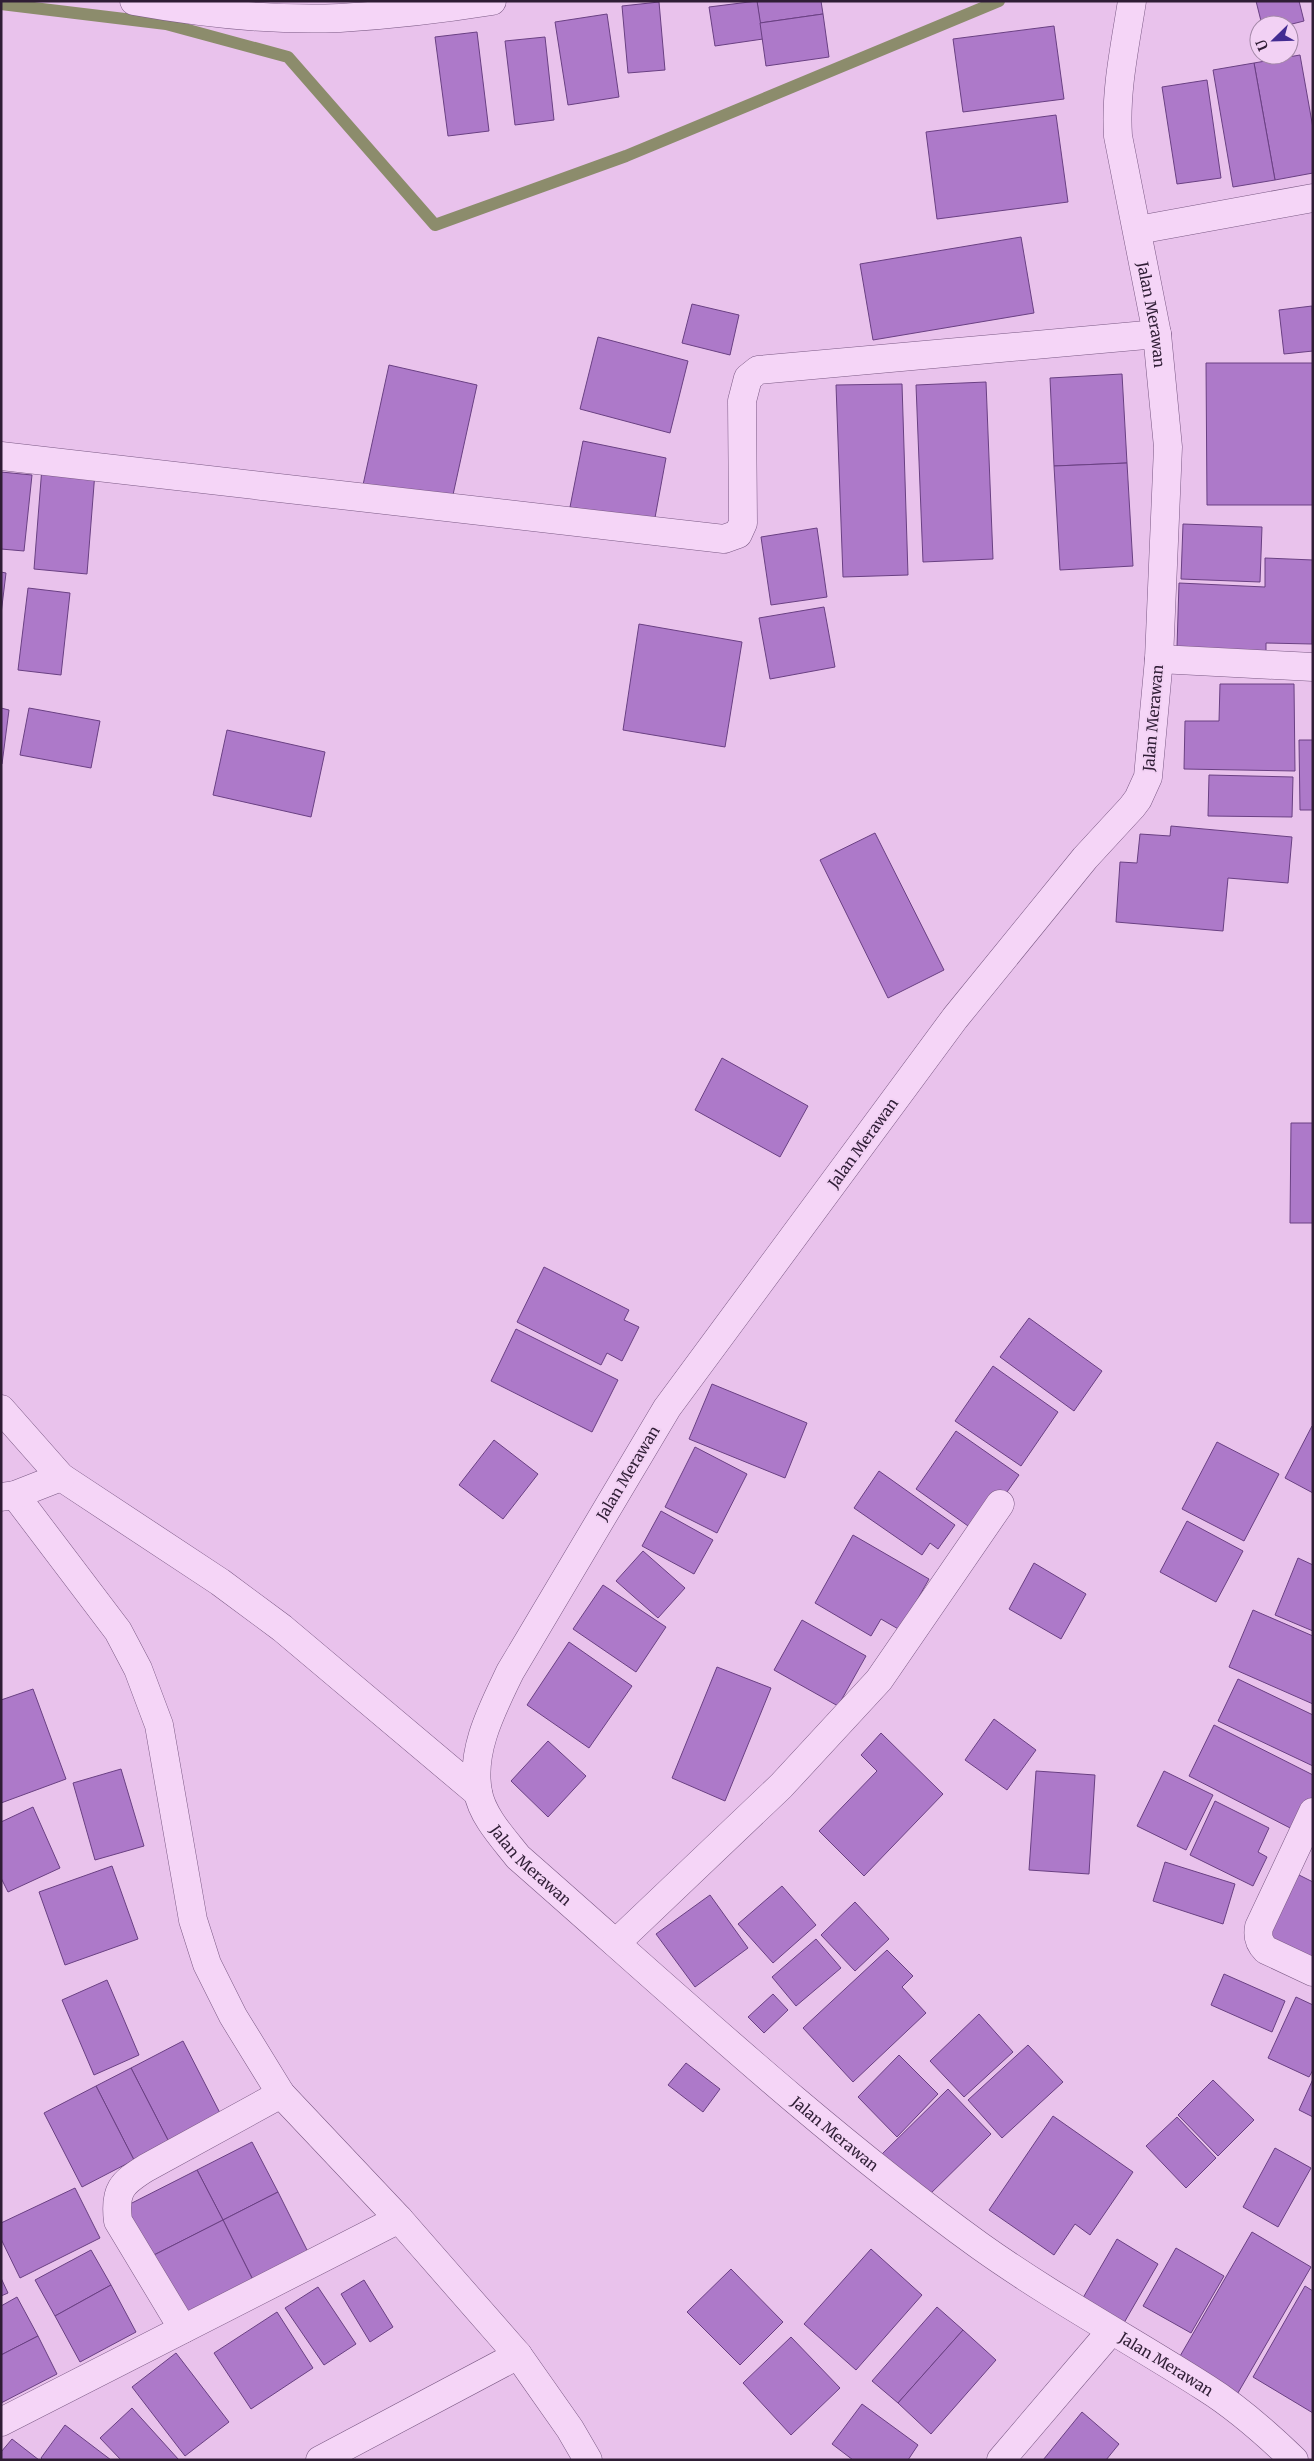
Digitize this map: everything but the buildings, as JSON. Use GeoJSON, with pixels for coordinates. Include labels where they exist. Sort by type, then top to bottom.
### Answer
{"type":"FeatureCollection","features":[{"type":"Feature","properties":{"kind":"street"},"geometry":{"type":"LineString","coordinates":[[134,1],[187,10],[272,17],[339,18],[404,13],[492,1]]}},
{"type":"Feature","properties":{"kind":"street","name":"Jalan Merawan"},"geometry":{"type":"LineString","coordinates":[[1132,1],[1119,83],[1117,111],[1123,163],[1158,334],[1168,447],[1159,660],[1148,778],[1138,799],[1085,858],[955,1018],[667,1408],[510,1672],[488,1717],[480,1746],[478,1793],[488,1815],[518,1857],[762,2072],[884,2175],[982,2247],[1063,2302],[1208,2389],[1261,2429],[1294,2460]]}},
{"type":"Feature","properties":{"kind":"street"},"geometry":{"type":"LineString","coordinates":[[1138,230],[1313,198]]}},
{"type":"Feature","properties":{"kind":"street"},"geometry":{"type":"LineString","coordinates":[[1,456],[724,539],[738,534],[743,523],[742,401],[748,378],[758,370],[1158,334]]}},
{"type":"Feature","properties":{"kind":"street"},"geometry":{"type":"LineString","coordinates":[[1159,660],[1313,667]]}},
{"type":"Feature","properties":{"kind":"street"},"geometry":{"type":"LineString","coordinates":[[1,1409],[61,1477],[212,1576],[266,1616],[414,1737],[478,1793]]}},
{"type":"Feature","properties":{"kind":"street"},"geometry":{"type":"LineString","coordinates":[[61,1477],[8,1496],[118,1631],[138,1668],[158,1725],[193,1920],[207,1964],[233,2016],[281,2094],[399,2219],[518,2355],[570,2429],[588,2460]]}},
{"type":"Feature","properties":{"kind":"street"},"geometry":{"type":"LineString","coordinates":[[616,1943],[781,1786],[879,1680],[1000,1504]]}},
{"type":"Feature","properties":{"kind":"street"},"geometry":{"type":"LineString","coordinates":[[1313,1812],[1258,1926],[1257,1934],[1261,1945],[1266,1950],[1313,1972]]}},
{"type":"Feature","properties":{"kind":"street"},"geometry":{"type":"LineString","coordinates":[[183,2329],[118,2221],[116,2206],[121,2189],[126,2180],[146,2168],[281,2094]]}},
{"type":"Feature","properties":{"kind":"street"},"geometry":{"type":"LineString","coordinates":[[1,2422],[399,2219]]}},
{"type":"Feature","properties":{"kind":"street"},"geometry":{"type":"LineString","coordinates":[[1001,2460],[1111,2331]]}},
{"type":"Feature","properties":{"kind":"street"},"geometry":{"type":"LineString","coordinates":[[320,2460],[518,2355]]}},
{"type":"Feature","properties":{"kind":"waterway"},"geometry":{"type":"LineString","coordinates":[[1,4],[166,24],[288,57],[435,225],[626,156],[999,1]]}}]}
